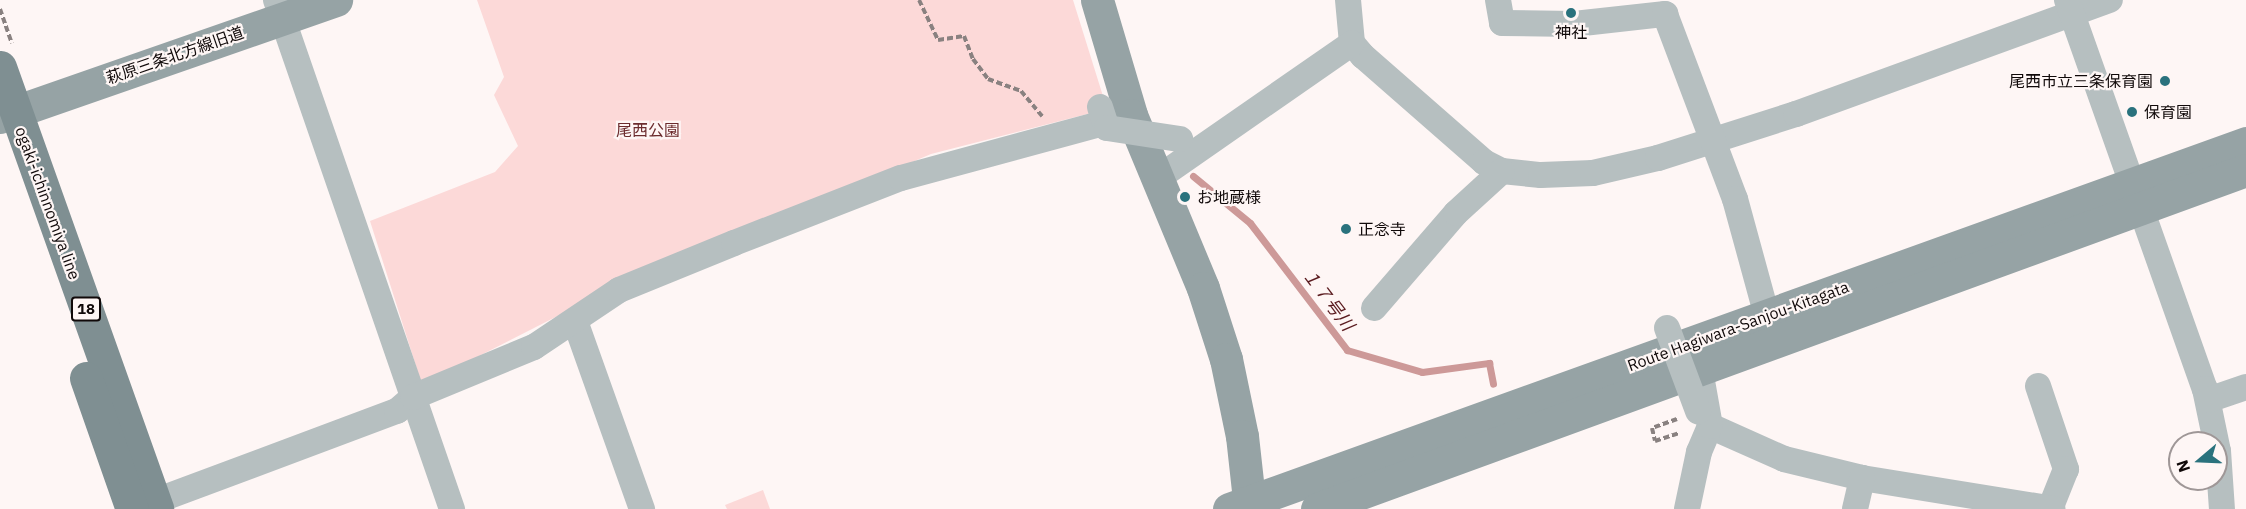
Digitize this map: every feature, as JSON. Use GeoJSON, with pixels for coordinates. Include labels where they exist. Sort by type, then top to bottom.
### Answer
{"type":"FeatureCollection","features":[{"type":"Feature","properties":{"kind":"main road","name":"萩原三条北方線旧道"},"geometry":{"type":"LineString","coordinates":[[5,119],[279,9],[336,0]]}},
{"type":"Feature","properties":{"kind":"main road"},"geometry":{"type":"LineString","coordinates":[[1097,0],[1131,115],[1203,288],[1226,359],[1242,436],[1243,506]]}},
{"type":"Feature","properties":{"kind":"main road","name":"ogaki-ichinnomiya line"},"geometry":{"type":"LineString","coordinates":[[0,67],[5,119],[144,507]]}},
{"type":"Feature","properties":{"kind":"main road","name":"Route Hagiwara-Sanjou-Kitagata"},"geometry":{"type":"LineString","coordinates":[[1317,509],[1700,370],[2136,196],[2246,143]]}},
{"type":"Feature","properties":{"kind":"main road","name":"Route Hagiwara-Sanjou-Kitagata"},"geometry":{"type":"LineString","coordinates":[[1243,506],[1767,316],[2136,196],[2246,170]]}},
{"type":"Feature","properties":{"kind":"street"},"geometry":{"type":"LineString","coordinates":[[1348,0],[1352,43],[1469,148],[1503,171],[1593,173],[1715,140],[2070,7],[2110,0]]}},
{"type":"Feature","properties":{"kind":"street"},"geometry":{"type":"LineString","coordinates":[[1498,0],[1502,23],[1574,24],[1665,14],[1715,140],[1767,316]]}},
{"type":"Feature","properties":{"kind":"street"},"geometry":{"type":"LineString","coordinates":[[2070,7],[2208,400],[2218,451],[2223,509]]}},
{"type":"Feature","properties":{"kind":"street"},"geometry":{"type":"LineString","coordinates":[[279,9],[452,509]]}},
{"type":"Feature","properties":{"kind":"street"},"geometry":{"type":"LineString","coordinates":[[1158,178],[1352,43]]}},
{"type":"Feature","properties":{"kind":"street"},"geometry":{"type":"LineString","coordinates":[[1100,107],[1107,128],[1180,139]]}},
{"type":"Feature","properties":{"kind":"street"},"geometry":{"type":"LineString","coordinates":[[144,507],[397,411],[413,397],[534,347],[619,290],[901,178],[1131,115]]}},
{"type":"Feature","properties":{"kind":"street"},"geometry":{"type":"LineString","coordinates":[[1374,308],[1456,213],[1503,171]]}},
{"type":"Feature","properties":{"kind":"street"},"geometry":{"type":"LineString","coordinates":[[575,321],[642,509]]}},
{"type":"Feature","properties":{"kind":"street"},"geometry":{"type":"LineString","coordinates":[[1667,328],[1697,423],[1784,459],[1971,503],[2051,509],[2066,469],[2038,386]]}},
{"type":"Feature","properties":{"kind":"street"},"geometry":{"type":"LineString","coordinates":[[1687,509],[1699,452],[1697,423],[1700,370]]}},
{"type":"Feature","properties":{"kind":"street"},"geometry":{"type":"LineString","coordinates":[[2208,400],[2246,387]]}},
{"type":"Feature","properties":{"kind":"street"},"geometry":{"type":"LineString","coordinates":[[1855,509],[1862,478]]}},
{"type":"Feature","properties":{"kind":"path"},"geometry":{"type":"LineString","coordinates":[[919,0],[938,40],[964,36],[973,59],[988,79],[1021,92],[1051,124]]}},
{"type":"Feature","properties":{"kind":"path"},"geometry":{"type":"LineString","coordinates":[[1697,423],[1655,441],[1652,428],[1697,423]]}},
{"type":"Feature","properties":{"kind":"green space","name":"尾西公園"},"geometry":{"type":"Polygon","coordinates":[[[477,0],[1073,0],[1107,109],[931,154],[589,300],[422,385],[370,221],[495,172],[518,146],[494,95],[504,77],[477,0]]]}},
{"type":"Feature","properties":{"kind":"green space"},"geometry":{"type":"Polygon","coordinates":[[[763,490],[770,509],[727,509],[725,505],[763,490]]]}},
{"type":"Feature","properties":{"kind":"waterway","name":"１７号川"},"geometry":{"type":"LineString","coordinates":[[1193,176],[1250,223],[1347,350],[1422,372],[1489,363],[1493,384]]}},
{"type":"Feature","properties":{"kind":"place","name":"神社"},"geometry":{"type":"Point","coordinates":[1571,13]}},
{"type":"Feature","properties":{"kind":"place","name":"尾西市立三条保育園"},"geometry":{"type":"Point","coordinates":[2165,81]}},
{"type":"Feature","properties":{"kind":"place","name":"保育園"},"geometry":{"type":"Point","coordinates":[2132,112]}},
{"type":"Feature","properties":{"kind":"place","name":"お地蔵様"},"geometry":{"type":"Point","coordinates":[1185,197]}},
{"type":"Feature","properties":{"kind":"place","name":"正念寺"},"geometry":{"type":"Point","coordinates":[1346,229]}}]}
